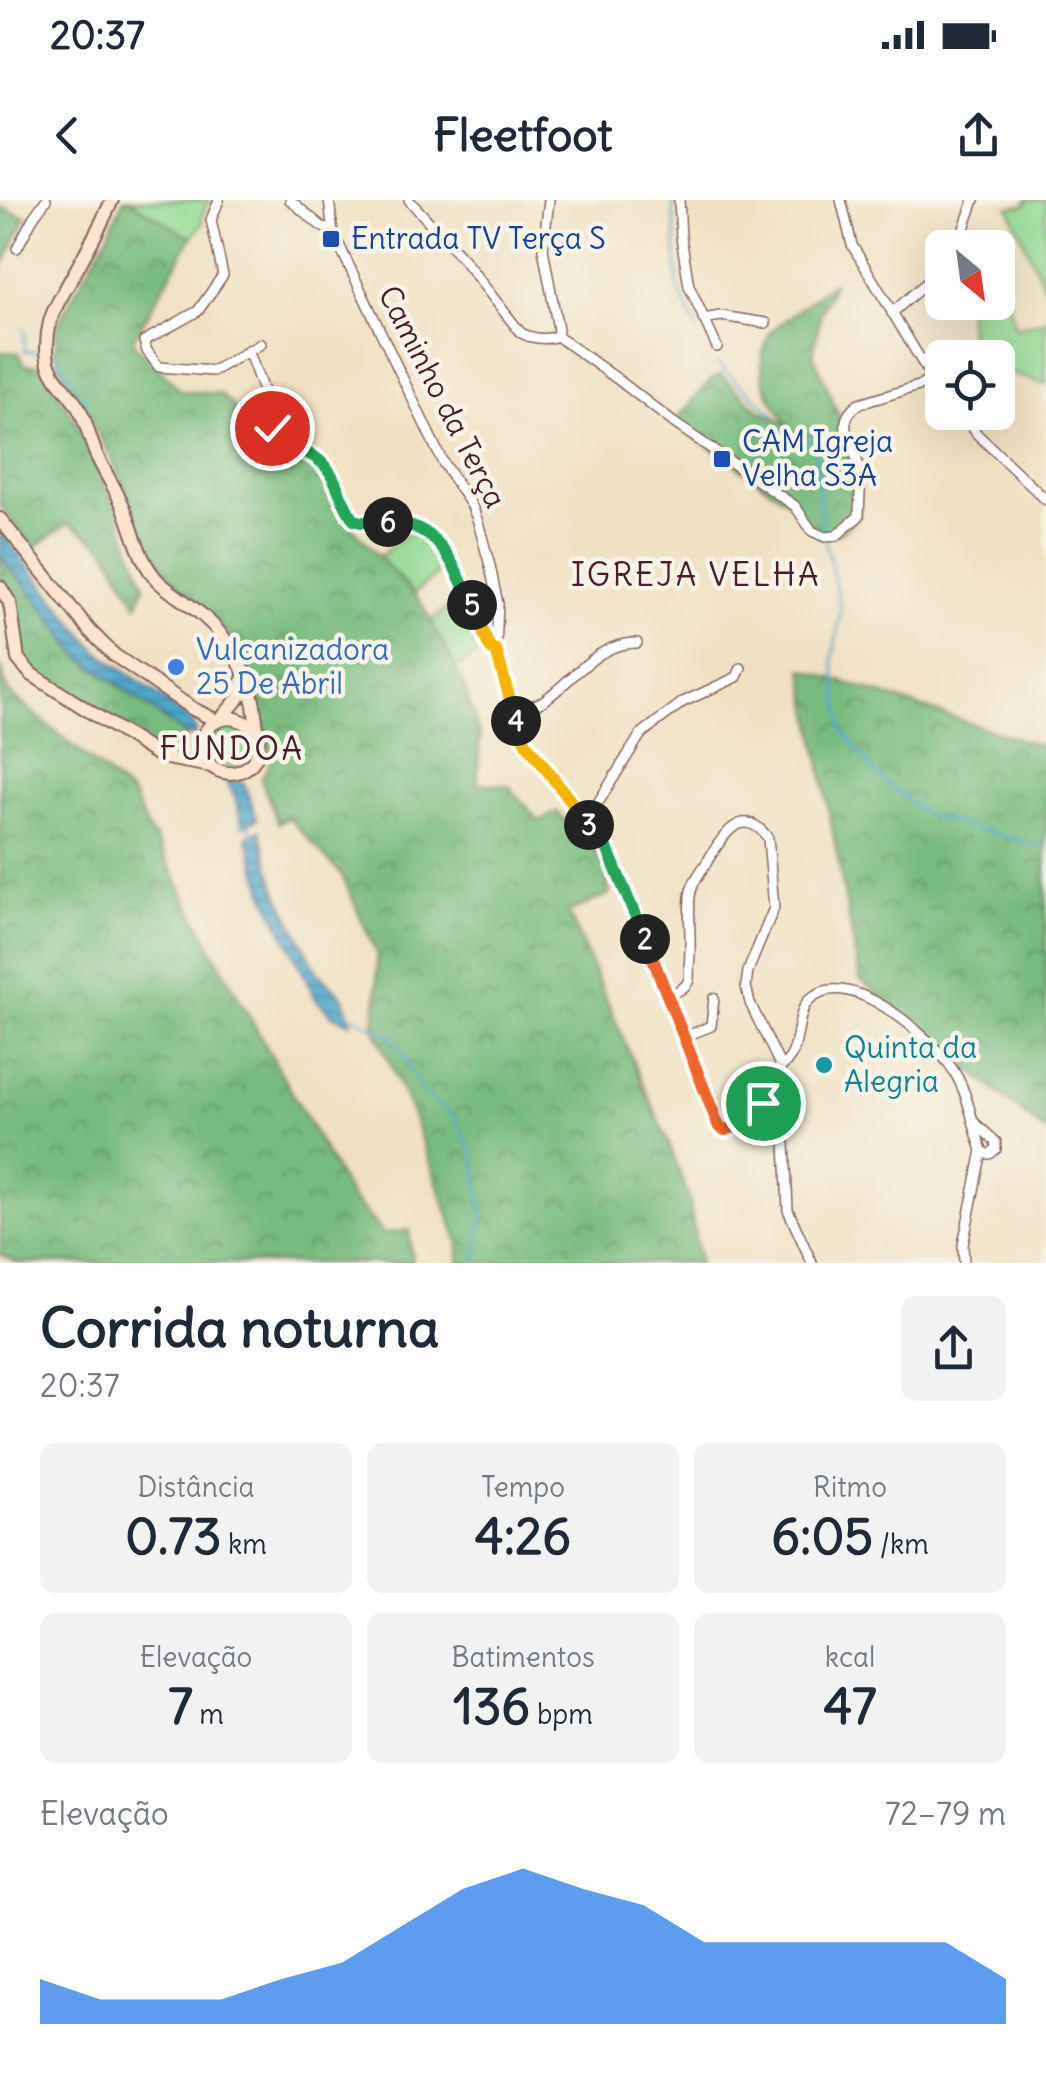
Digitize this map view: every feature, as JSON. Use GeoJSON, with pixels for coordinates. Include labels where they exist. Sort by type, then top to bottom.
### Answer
{"type":"FeatureCollection","features":[{"type":"Feature","properties":{"kind":"main road"},"geometry":{"type":"LineString","coordinates":[[0,587],[10,603],[18,659],[24,669],[51,689],[161,757],[240,772],[256,758],[256,717],[242,670],[224,637],[147,567],[81,412],[49,364],[51,317],[112,200]]}},
{"type":"Feature","properties":{"kind":"main road"},"geometry":{"type":"LineString","coordinates":[[0,519],[114,655],[193,709],[219,720],[242,720],[256,735]]}},
{"type":"Feature","properties":{"kind":"main road"},"geometry":{"type":"LineString","coordinates":[[177,760],[203,739],[241,696],[242,670]]}},
{"type":"Feature","properties":{"kind":"main road"},"geometry":{"type":"LineString","coordinates":[[193,709],[204,756],[216,769]]}},
{"type":"Feature","properties":{"kind":"street"},"geometry":{"type":"LineString","coordinates":[[18,248],[46,200]]}},
{"type":"Feature","properties":{"kind":"street"},"geometry":{"type":"LineString","coordinates":[[219,200],[211,220],[222,275],[198,311],[144,342],[145,346],[159,366],[204,371],[220,367],[261,344]]}},
{"type":"Feature","properties":{"kind":"street"},"geometry":{"type":"LineString","coordinates":[[290,200],[333,232]]}},
{"type":"Feature","properties":{"kind":"street","name":"Caminho da Terça"},"geometry":{"type":"LineString","coordinates":[[329,200],[333,232],[443,463],[478,522],[498,604],[496,650],[512,710],[526,743],[607,848],[719,1127],[731,1128],[763,1103]]}},
{"type":"Feature","properties":{"kind":"street"},"geometry":{"type":"LineString","coordinates":[[409,200],[464,259],[520,332],[526,337],[557,336]]}},
{"type":"Feature","properties":{"kind":"street"},"geometry":{"type":"LineString","coordinates":[[549,200],[542,249],[557,336]]}},
{"type":"Feature","properties":{"kind":"street"},"geometry":{"type":"LineString","coordinates":[[679,200],[689,286],[717,347]]}},
{"type":"Feature","properties":{"kind":"street"},"geometry":{"type":"LineString","coordinates":[[841,200],[849,237],[925,367]]}},
{"type":"Feature","properties":{"kind":"street"},"geometry":{"type":"LineString","coordinates":[[964,230],[974,200]]}},
{"type":"Feature","properties":{"kind":"street"},"geometry":{"type":"LineString","coordinates":[[892,313],[925,284]]}},
{"type":"Feature","properties":{"kind":"street"},"geometry":{"type":"LineString","coordinates":[[703,319],[720,316],[766,323]]}},
{"type":"Feature","properties":{"kind":"street"},"geometry":{"type":"LineString","coordinates":[[557,336],[795,506],[812,530],[826,537],[836,536],[859,516],[860,473],[846,431],[847,415],[859,404],[925,382]]}},
{"type":"Feature","properties":{"kind":"street"},"geometry":{"type":"LineString","coordinates":[[248,350],[278,438],[324,463],[354,520],[407,524],[420,528],[439,544],[452,560],[492,650],[496,650]]}},
{"type":"Feature","properties":{"kind":"street"},"geometry":{"type":"LineString","coordinates":[[973,430],[1045,498]]}},
{"type":"Feature","properties":{"kind":"street"},"geometry":{"type":"LineString","coordinates":[[512,710],[542,702],[596,656],[616,646],[636,643]]}},
{"type":"Feature","properties":{"kind":"street"},"geometry":{"type":"LineString","coordinates":[[586,822],[642,734],[683,702],[739,675],[741,668]]}},
{"type":"Feature","properties":{"kind":"street"},"geometry":{"type":"LineString","coordinates":[[668,995],[688,983],[692,946],[689,898],[693,883],[727,830],[753,824],[768,838],[774,908],[748,971],[746,986],[750,1003],[781,1067]]}},
{"type":"Feature","properties":{"kind":"street"},"geometry":{"type":"LineString","coordinates":[[812,1263],[788,1210],[785,1143],[775,1116],[763,1103],[792,1054],[806,1003],[835,989],[875,1001],[916,1030],[949,1064],[966,1093],[982,1150],[963,1245],[964,1263]]}},
{"type":"Feature","properties":{"kind":"street"},"geometry":{"type":"LineString","coordinates":[[684,1037],[711,1026],[714,998]]}},
{"type":"Feature","properties":{"kind":"street"},"geometry":{"type":"LineString","coordinates":[[976,1124],[997,1145],[990,1154],[982,1150]]}},
{"type":"Feature","properties":{"kind":"green space"},"geometry":{"type":"Polygon","coordinates":[[[123,200],[191,238],[132,342],[181,391],[220,394],[232,405],[266,457],[293,463],[299,451],[317,463],[351,526],[420,601],[462,680],[480,737],[477,783],[509,786],[539,821],[557,812],[605,867],[610,894],[568,912],[669,1144],[689,1198],[699,1263],[459,1263],[459,1243],[414,1118],[374,1027],[377,954],[342,875],[289,818],[278,823],[261,779],[269,765],[270,748],[245,658],[231,637],[169,575],[150,547],[110,455],[59,365],[57,324],[109,233],[123,200]]]}},
{"type":"Feature","properties":{"kind":"green space"},"geometry":{"type":"Polygon","coordinates":[[[129,200],[209,200],[203,223],[191,238],[129,200]]]}},
{"type":"Feature","properties":{"kind":"green space"},"geometry":{"type":"Polygon","coordinates":[[[1026,200],[1046,200],[1046,291],[1009,207],[1026,205],[1026,200]]]}},
{"type":"Feature","properties":{"kind":"green space"},"geometry":{"type":"Polygon","coordinates":[[[0,207],[26,217],[0,272],[0,207]]]}},
{"type":"Feature","properties":{"kind":"green space"},"geometry":{"type":"Polygon","coordinates":[[[834,282],[821,311],[813,354],[858,462],[859,516],[836,536],[812,531],[795,506],[674,423],[720,374],[760,411],[787,424],[763,378],[762,356],[770,332],[834,282]]]}},
{"type":"Feature","properties":{"kind":"green space"},"geometry":{"type":"Polygon","coordinates":[[[968,320],[1013,320],[1015,328],[1046,320],[1046,384],[1015,375],[1015,340],[970,340],[968,320]]]}},
{"type":"Feature","properties":{"kind":"green space"},"geometry":{"type":"Polygon","coordinates":[[[0,352],[19,353],[25,365],[42,366],[73,418],[118,512],[145,586],[137,605],[105,547],[69,523],[33,548],[0,506],[0,352]]]}},
{"type":"Feature","properties":{"kind":"green space"},"geometry":{"type":"Polygon","coordinates":[[[261,408],[275,439],[266,457],[244,423],[261,408]]]}},
{"type":"Feature","properties":{"kind":"green space"},"geometry":{"type":"Polygon","coordinates":[[[411,532],[447,564],[414,594],[379,557],[411,532]]]}},
{"type":"Feature","properties":{"kind":"green space"},"geometry":{"type":"Polygon","coordinates":[[[0,556],[78,655],[186,735],[180,745],[162,752],[23,663],[0,581],[0,556]]]}},
{"type":"Feature","properties":{"kind":"green space"},"geometry":{"type":"Polygon","coordinates":[[[463,597],[483,651],[456,668],[430,621],[463,597]]]}},
{"type":"Feature","properties":{"kind":"green space"},"geometry":{"type":"Polygon","coordinates":[[[0,665],[8,692],[133,796],[211,948],[350,1196],[384,1234],[409,1230],[412,1263],[18,1263],[0,1254],[0,665]]]}},
{"type":"Feature","properties":{"kind":"green space"},"geometry":{"type":"Polygon","coordinates":[[[803,669],[1046,748],[1046,1132],[860,979],[803,669]]]}},
{"type":"Feature","properties":{"kind":"green space"},"geometry":{"type":"Polygon","coordinates":[[[230,725],[244,731],[250,745],[244,759],[230,765],[216,759],[210,745],[216,731],[230,725]]]}},
{"type":"Feature","properties":{"kind":"water"},"geometry":{"type":"Polygon","coordinates":[[[0,530],[100,653],[192,720],[195,736],[186,735],[78,655],[0,556],[0,530]]]}},
{"type":"Feature","properties":{"kind":"water"},"geometry":{"type":"Polygon","coordinates":[[[227,782],[244,783],[257,819],[243,826],[227,782]]]}},
{"type":"Feature","properties":{"kind":"water"},"geometry":{"type":"Polygon","coordinates":[[[260,830],[280,898],[318,973],[344,998],[351,1023],[332,1015],[316,999],[266,897],[247,837],[260,830]]]}},
{"type":"Feature","properties":{"kind":"waterway"},"geometry":{"type":"LineString","coordinates":[[673,200],[678,288],[697,329]]}},
{"type":"Feature","properties":{"kind":"waterway"},"geometry":{"type":"LineString","coordinates":[[24,327],[25,351],[43,352]]}},
{"type":"Feature","properties":{"kind":"waterway"},"geometry":{"type":"LineString","coordinates":[[51,352],[55,352],[81,398],[84,396],[88,403]]}},
{"type":"Feature","properties":{"kind":"waterway"},"geometry":{"type":"LineString","coordinates":[[718,364],[775,416]]}},
{"type":"Feature","properties":{"kind":"waterway"},"geometry":{"type":"LineString","coordinates":[[796,431],[814,446],[823,531]]}},
{"type":"Feature","properties":{"kind":"waterway"},"geometry":{"type":"LineString","coordinates":[[825,539],[841,609],[833,659],[843,731],[878,776],[926,815],[1046,848]]}},
{"type":"Feature","properties":{"kind":"waterway"},"geometry":{"type":"LineString","coordinates":[[247,821],[253,837]]}},
{"type":"Feature","properties":{"kind":"waterway"},"geometry":{"type":"LineString","coordinates":[[347,1013],[389,1035],[422,1091],[456,1119],[474,1155],[483,1216],[475,1263]]}},
{"type":"Feature","properties":{"kind":"place","name":"Entrada TV Terça S"},"geometry":{"type":"Point","coordinates":[331,239]}},
{"type":"Feature","properties":{"kind":"place","name":"CAM Igreja Velha S3A"},"geometry":{"type":"Point","coordinates":[722,459]}},
{"type":"Feature","properties":{"kind":"place","name":"Vulcanizadora 25 De Abril"},"geometry":{"type":"Point","coordinates":[176,667]}},
{"type":"Feature","properties":{"kind":"place","name":"Quinta da Alegria"},"geometry":{"type":"Point","coordinates":[824,1065]}},
{"type":"Feature","properties":{"kind":"district","name":"IGREJA VELHA"},"geometry":{"type":"Point","coordinates":[696,575]}},
{"type":"Feature","properties":{"kind":"district","name":"FUNDOA"},"geometry":{"type":"Point","coordinates":[232,749]}},
{"type":"Feature","properties":{"kind":"route"},"geometry":{"type":"LineString","coordinates":[[272,428],[278,438],[324,463],[354,520],[420,528],[452,560],[489,646],[496,650],[512,710],[526,743],[607,848],[719,1127],[731,1128],[763,1103]]}}]}
